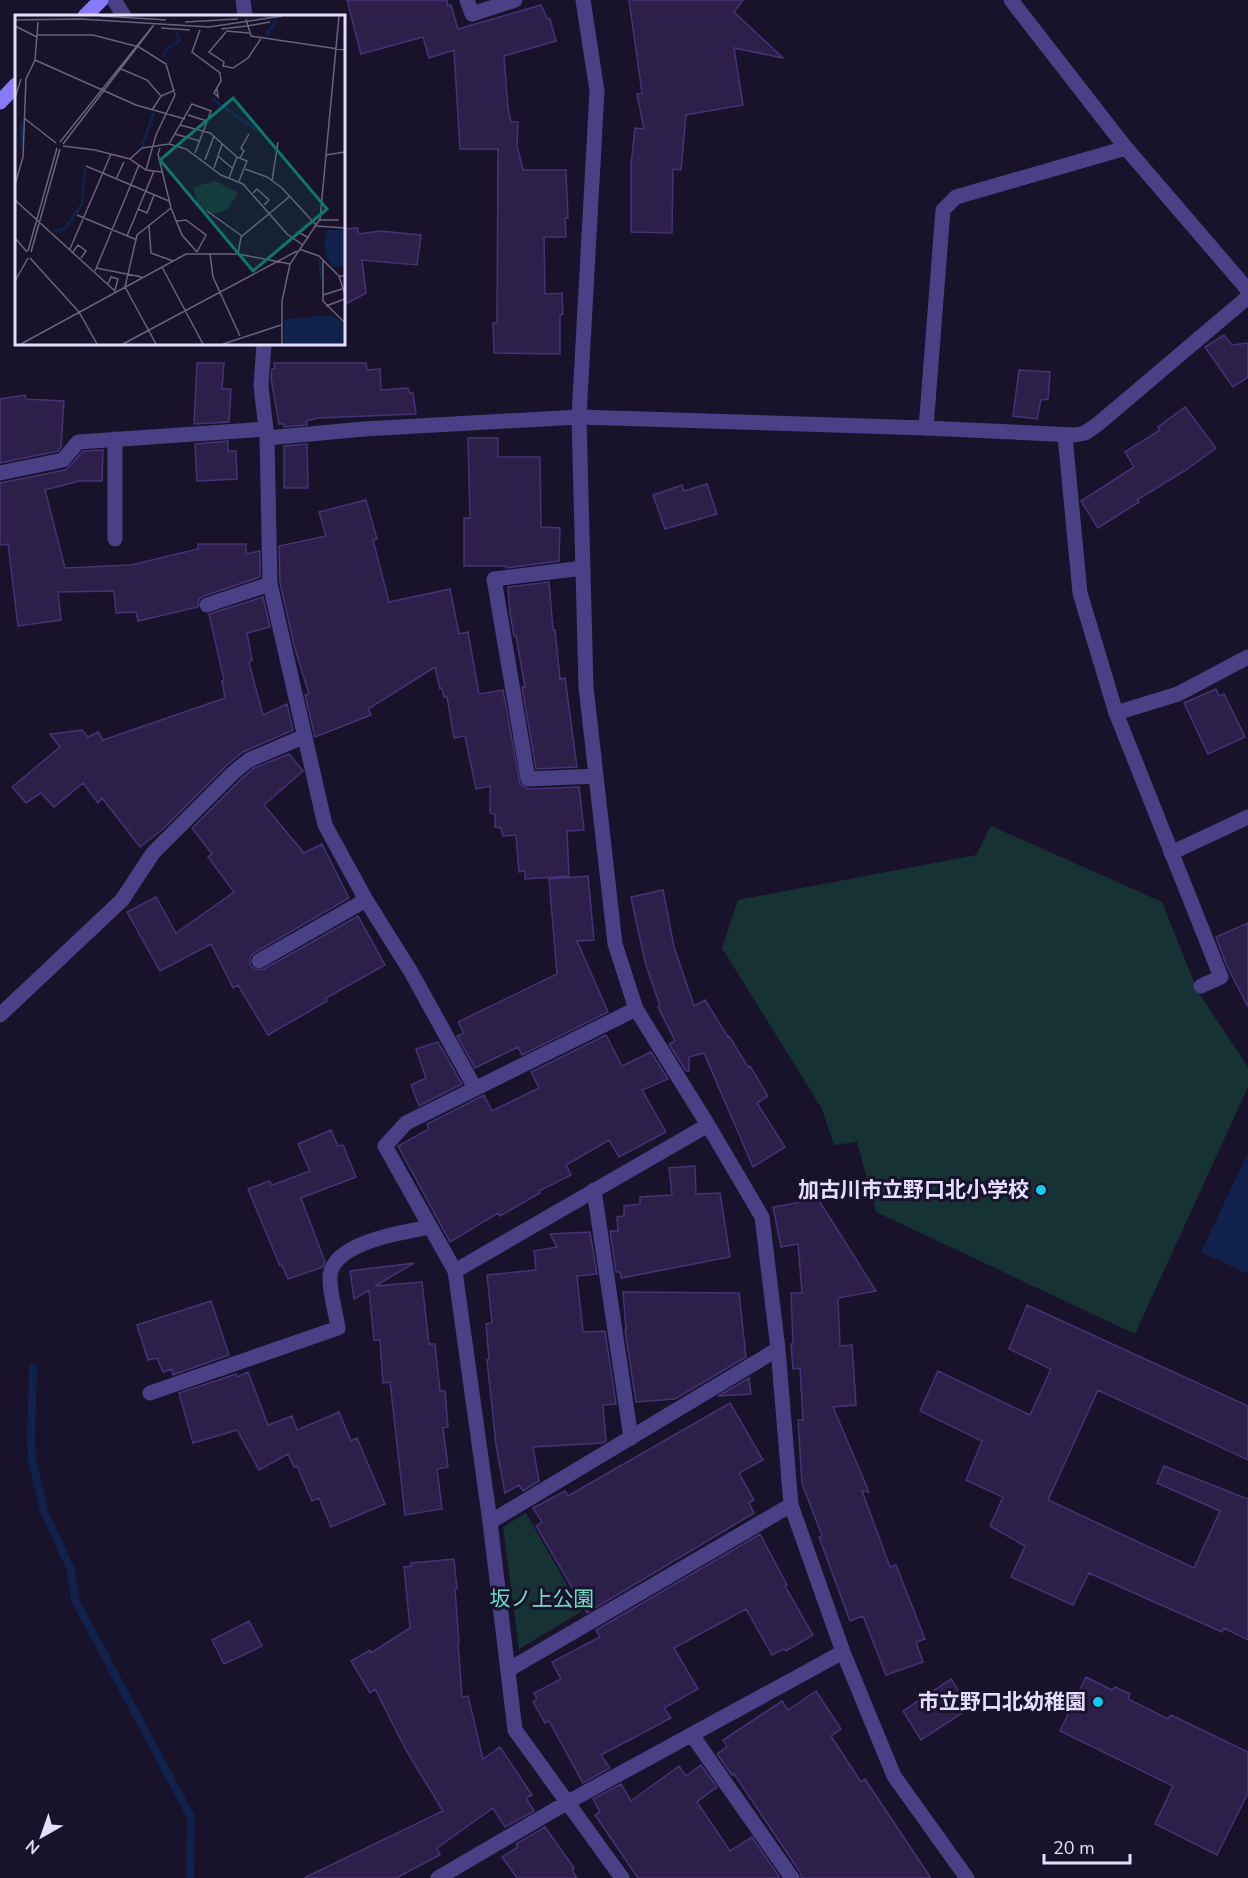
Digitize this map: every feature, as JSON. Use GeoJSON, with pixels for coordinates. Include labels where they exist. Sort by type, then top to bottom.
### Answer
{"type":"FeatureCollection","features":[{"type":"Feature","properties":{"kind":"main road"},"geometry":{"type":"LineString","coordinates":[[86,15],[101,0]]}},
{"type":"Feature","properties":{"kind":"main road"},"geometry":{"type":"LineString","coordinates":[[0,102],[15,86]]}},
{"type":"Feature","properties":{"kind":"street"},"geometry":{"type":"LineString","coordinates":[[114,0],[123,15]]}},
{"type":"Feature","properties":{"kind":"street"},"geometry":{"type":"LineString","coordinates":[[243,0],[245,15]]}},
{"type":"Feature","properties":{"kind":"street"},"geometry":{"type":"LineString","coordinates":[[467,0],[472,14],[515,0]]}},
{"type":"Feature","properties":{"kind":"street"},"geometry":{"type":"LineString","coordinates":[[583,0],[597,91],[579,417],[586,687],[615,944],[636,1009],[762,1217],[778,1349],[791,1505],[843,1652],[894,1776],[967,1878]]}},
{"type":"Feature","properties":{"kind":"street"},"geometry":{"type":"LineString","coordinates":[[1011,0],[1126,148],[1248,290]]}},
{"type":"Feature","properties":{"kind":"street"},"geometry":{"type":"LineString","coordinates":[[926,428],[943,210],[956,197],[1126,148]]}},
{"type":"Feature","properties":{"kind":"street"},"geometry":{"type":"LineString","coordinates":[[0,472],[63,460],[78,442],[579,417],[926,428],[1065,436],[1085,433],[1098,424],[1248,297]]}},
{"type":"Feature","properties":{"kind":"street"},"geometry":{"type":"LineString","coordinates":[[264,345],[261,386],[266,434],[270,584],[325,825],[476,1088]]}},
{"type":"Feature","properties":{"kind":"street"},"geometry":{"type":"LineString","coordinates":[[1065,436],[1080,593],[1116,713],[1221,977],[1201,986]]}},
{"type":"Feature","properties":{"kind":"street"},"geometry":{"type":"LineString","coordinates":[[115,439],[115,539]]}},
{"type":"Feature","properties":{"kind":"street"},"geometry":{"type":"LineString","coordinates":[[583,568],[494,579],[528,779],[596,776]]}},
{"type":"Feature","properties":{"kind":"street"},"geometry":{"type":"LineString","coordinates":[[207,605],[270,584]]}},
{"type":"Feature","properties":{"kind":"street"},"geometry":{"type":"LineString","coordinates":[[1116,713],[1178,694],[1248,657]]}},
{"type":"Feature","properties":{"kind":"street"},"geometry":{"type":"LineString","coordinates":[[0,1015],[122,900],[153,853],[234,771],[249,760],[305,736]]}},
{"type":"Feature","properties":{"kind":"street"},"geometry":{"type":"LineString","coordinates":[[1171,853],[1248,817]]}},
{"type":"Feature","properties":{"kind":"street"},"geometry":{"type":"LineString","coordinates":[[259,961],[366,900]]}},
{"type":"Feature","properties":{"kind":"street"},"geometry":{"type":"LineString","coordinates":[[621,1878],[515,1730],[490,1522],[455,1271],[385,1146],[406,1123],[636,1009]]}},
{"type":"Feature","properties":{"kind":"street"},"geometry":{"type":"LineString","coordinates":[[455,1271],[708,1125]]}},
{"type":"Feature","properties":{"kind":"street"},"geometry":{"type":"LineString","coordinates":[[594,1190],[631,1438]]}},
{"type":"Feature","properties":{"kind":"street"},"geometry":{"type":"LineString","coordinates":[[150,1393],[338,1328],[330,1276],[335,1262],[350,1251],[377,1238],[430,1227]]}},
{"type":"Feature","properties":{"kind":"street"},"geometry":{"type":"LineString","coordinates":[[490,1522],[778,1349]]}},
{"type":"Feature","properties":{"kind":"street"},"geometry":{"type":"LineString","coordinates":[[507,1670],[791,1505]]}},
{"type":"Feature","properties":{"kind":"street"},"geometry":{"type":"LineString","coordinates":[[448,1875],[568,1802],[843,1652]]}},
{"type":"Feature","properties":{"kind":"street"},"geometry":{"type":"LineString","coordinates":[[692,1735],[792,1878]]}},
{"type":"Feature","properties":{"kind":"green space"},"geometry":{"type":"Polygon","coordinates":[[[991,826],[1162,902],[1198,992],[1248,1067],[1248,1087],[1135,1334],[876,1212],[857,1142],[834,1145],[822,1109],[722,948],[738,900],[976,855],[991,826]]]}},
{"type":"Feature","properties":{"kind":"green space","name":"坂ノ上公園"},"geometry":{"type":"Polygon","coordinates":[[[526,1513],[582,1611],[519,1649],[503,1527],[526,1513]]]}},
{"type":"Feature","properties":{"kind":"water"},"geometry":{"type":"Polygon","coordinates":[[[1248,1156],[1248,1274],[1201,1252],[1248,1156]]]}},
{"type":"Feature","properties":{"kind":"building"},"geometry":{"type":"Polygon","coordinates":[[[347,0],[447,0],[448,6],[451,5],[458,29],[541,5],[547,18],[550,19],[556,41],[504,56],[508,108],[511,122],[518,122],[517,146],[523,170],[566,170],[568,218],[565,218],[566,237],[544,237],[545,294],[562,293],[560,354],[494,353],[493,323],[497,323],[498,149],[460,149],[454,50],[429,58],[423,37],[361,54],[347,0]]]}},
{"type":"Feature","properties":{"kind":"building"},"geometry":{"type":"Polygon","coordinates":[[[629,0],[743,0],[734,12],[783,58],[734,48],[743,105],[686,115],[681,170],[673,169],[672,233],[631,232],[631,165],[635,128],[644,129],[637,94],[642,93],[629,0]]]}},
{"type":"Feature","properties":{"kind":"building"},"geometry":{"type":"Polygon","coordinates":[[[358,228],[358,234],[380,231],[421,235],[417,265],[362,260],[366,293],[345,304],[345,229],[358,228]]]}},
{"type":"Feature","properties":{"kind":"building"},"geometry":{"type":"Polygon","coordinates":[[[1224,335],[1232,345],[1248,343],[1248,377],[1233,387],[1205,347],[1224,335]]]}},
{"type":"Feature","properties":{"kind":"building"},"geometry":{"type":"Polygon","coordinates":[[[197,363],[224,363],[222,389],[231,389],[229,422],[194,424],[197,363]]]}},
{"type":"Feature","properties":{"kind":"building"},"geometry":{"type":"Polygon","coordinates":[[[274,363],[366,363],[367,370],[380,369],[381,390],[408,388],[410,393],[413,393],[416,414],[318,418],[306,421],[307,425],[284,427],[283,424],[279,424],[271,378],[272,369],[275,368],[274,363]]]}},
{"type":"Feature","properties":{"kind":"building"},"geometry":{"type":"Polygon","coordinates":[[[1019,370],[1050,372],[1048,399],[1041,400],[1037,419],[1013,416],[1019,370]]]}},
{"type":"Feature","properties":{"kind":"building"},"geometry":{"type":"Polygon","coordinates":[[[25,395],[26,399],[64,401],[61,447],[58,451],[0,463],[0,399],[25,395]]]}},
{"type":"Feature","properties":{"kind":"building"},"geometry":{"type":"Polygon","coordinates":[[[1185,407],[1216,448],[1098,528],[1081,501],[1134,467],[1125,452],[1160,430],[1158,427],[1185,407]]]}},
{"type":"Feature","properties":{"kind":"building"},"geometry":{"type":"Polygon","coordinates":[[[468,438],[498,438],[498,457],[540,457],[541,527],[560,528],[559,561],[506,568],[506,566],[464,566],[464,518],[470,518],[468,438]]]}},
{"type":"Feature","properties":{"kind":"building"},"geometry":{"type":"Polygon","coordinates":[[[228,441],[228,451],[236,451],[237,479],[197,481],[195,444],[228,441]]]}},
{"type":"Feature","properties":{"kind":"building"},"geometry":{"type":"Polygon","coordinates":[[[307,444],[308,488],[284,488],[284,446],[307,444]]]}},
{"type":"Feature","properties":{"kind":"building"},"geometry":{"type":"Polygon","coordinates":[[[103,450],[102,481],[79,481],[45,490],[65,568],[131,565],[198,549],[198,544],[246,544],[246,554],[260,551],[260,577],[204,596],[199,599],[198,607],[138,621],[136,612],[116,613],[114,591],[58,592],[61,620],[18,626],[8,544],[0,545],[0,483],[65,470],[83,451],[103,450]]]}},
{"type":"Feature","properties":{"kind":"building"},"geometry":{"type":"Polygon","coordinates":[[[707,484],[717,514],[665,529],[653,495],[682,485],[684,491],[707,484]]]}},
{"type":"Feature","properties":{"kind":"building"},"geometry":{"type":"Polygon","coordinates":[[[366,500],[377,539],[373,540],[389,602],[450,589],[459,634],[468,632],[479,694],[503,690],[520,784],[528,789],[579,787],[584,830],[567,831],[569,876],[525,879],[525,871],[519,872],[516,835],[503,836],[501,828],[495,827],[495,814],[490,813],[490,786],[476,789],[465,736],[454,738],[447,697],[444,697],[442,688],[440,689],[435,667],[368,709],[371,715],[315,737],[305,695],[309,694],[295,649],[280,583],[279,546],[326,536],[319,512],[366,500]]]}},
{"type":"Feature","properties":{"kind":"building"},"geometry":{"type":"Polygon","coordinates":[[[549,582],[560,679],[565,678],[577,767],[536,769],[522,687],[525,687],[510,613],[508,587],[549,582]]]}},
{"type":"Feature","properties":{"kind":"building"},"geometry":{"type":"Polygon","coordinates":[[[263,597],[270,627],[247,633],[252,660],[249,663],[263,715],[287,704],[293,730],[243,752],[163,829],[140,847],[102,798],[98,803],[83,783],[54,807],[41,793],[26,803],[12,787],[60,747],[50,734],[82,730],[88,737],[98,732],[103,740],[225,698],[222,681],[224,680],[209,614],[263,597]]]}},
{"type":"Feature","properties":{"kind":"building"},"geometry":{"type":"Polygon","coordinates":[[[1216,689],[1219,696],[1224,694],[1245,737],[1208,754],[1184,703],[1216,689]]]}},
{"type":"Feature","properties":{"kind":"building"},"geometry":{"type":"Polygon","coordinates":[[[289,754],[303,771],[264,805],[304,853],[322,844],[349,898],[254,953],[250,957],[250,965],[255,970],[264,969],[358,916],[385,965],[326,998],[327,1001],[268,1035],[238,985],[233,988],[211,944],[160,971],[127,912],[156,897],[176,933],[234,892],[208,857],[212,854],[192,828],[254,768],[289,754]]]}},
{"type":"Feature","properties":{"kind":"building"},"geometry":{"type":"Polygon","coordinates":[[[588,876],[594,940],[577,941],[608,1012],[522,1055],[518,1047],[475,1068],[457,1036],[464,1033],[458,1022],[557,974],[549,879],[588,876]]]}},
{"type":"Feature","properties":{"kind":"building"},"geometry":{"type":"Polygon","coordinates":[[[663,890],[674,947],[694,1006],[705,1000],[748,1067],[750,1066],[768,1096],[757,1103],[785,1147],[753,1167],[704,1053],[689,1057],[689,1071],[686,1071],[669,1044],[675,1041],[658,1007],[660,1006],[645,962],[631,897],[663,890]]]}},
{"type":"Feature","properties":{"kind":"building"},"geometry":{"type":"Polygon","coordinates":[[[1248,923],[1248,1007],[1226,964],[1216,937],[1248,923]]]}},
{"type":"Feature","properties":{"kind":"building"},"geometry":{"type":"Polygon","coordinates":[[[606,1035],[622,1066],[651,1052],[668,1079],[642,1090],[666,1132],[619,1157],[609,1140],[566,1165],[571,1175],[539,1191],[540,1193],[500,1216],[498,1213],[450,1242],[398,1146],[429,1129],[427,1124],[484,1095],[492,1111],[539,1088],[531,1072],[606,1035]]]}},
{"type":"Feature","properties":{"kind":"building"},"geometry":{"type":"Polygon","coordinates":[[[438,1042],[462,1084],[419,1106],[411,1085],[426,1078],[416,1049],[438,1042]]]}},
{"type":"Feature","properties":{"kind":"building"},"geometry":{"type":"Polygon","coordinates":[[[331,1130],[338,1146],[343,1145],[356,1177],[301,1198],[325,1262],[323,1267],[288,1279],[282,1265],[280,1266],[248,1189],[269,1181],[272,1185],[310,1171],[298,1144],[331,1130]]]}},
{"type":"Feature","properties":{"kind":"building"},"geometry":{"type":"Polygon","coordinates":[[[695,1166],[696,1194],[720,1193],[730,1257],[621,1278],[620,1272],[616,1272],[610,1231],[618,1231],[617,1217],[624,1216],[624,1206],[640,1204],[640,1197],[672,1195],[669,1168],[695,1166]]]}},
{"type":"Feature","properties":{"kind":"building"},"geometry":{"type":"Polygon","coordinates":[[[818,1199],[876,1291],[838,1298],[840,1346],[852,1345],[856,1405],[833,1407],[869,1492],[862,1491],[890,1567],[896,1565],[925,1639],[916,1642],[923,1662],[886,1675],[863,1616],[850,1621],[802,1483],[798,1420],[803,1420],[800,1368],[793,1369],[791,1344],[793,1344],[791,1293],[802,1293],[798,1244],[781,1247],[773,1207],[818,1199]]]}},
{"type":"Feature","properties":{"kind":"building"},"geometry":{"type":"Polygon","coordinates":[[[590,1232],[597,1274],[577,1276],[583,1332],[605,1331],[616,1404],[603,1405],[606,1441],[533,1447],[539,1481],[523,1491],[519,1485],[505,1493],[496,1445],[487,1360],[489,1359],[486,1324],[492,1323],[487,1275],[536,1270],[534,1251],[557,1247],[550,1234],[590,1232]]]}},
{"type":"Feature","properties":{"kind":"building"},"geometry":{"type":"Polygon","coordinates":[[[414,1263],[375,1286],[422,1282],[429,1344],[435,1344],[440,1391],[445,1391],[448,1427],[443,1428],[448,1467],[437,1469],[442,1509],[405,1515],[390,1382],[383,1383],[380,1340],[374,1340],[369,1290],[354,1299],[350,1271],[414,1263]]]}},
{"type":"Feature","properties":{"kind":"building"},"geometry":{"type":"Polygon","coordinates":[[[623,1292],[739,1293],[746,1357],[675,1399],[636,1402],[625,1330],[623,1292]]]}},
{"type":"Feature","properties":{"kind":"building"},"geometry":{"type":"Polygon","coordinates":[[[211,1301],[229,1355],[173,1375],[172,1369],[163,1372],[157,1358],[148,1360],[137,1325],[211,1301]]]}},
{"type":"Feature","properties":{"kind":"building"},"geometry":{"type":"Polygon","coordinates":[[[1027,1305],[1248,1406],[1248,1460],[1098,1390],[1048,1500],[1194,1568],[1220,1511],[1157,1483],[1164,1466],[1248,1499],[1248,1640],[1224,1628],[1222,1632],[1089,1573],[1073,1605],[1011,1577],[1025,1546],[990,1526],[1003,1497],[966,1480],[982,1441],[920,1411],[938,1371],[1030,1415],[1051,1369],[1009,1349],[1027,1305]]]}},
{"type":"Feature","properties":{"kind":"building"},"geometry":{"type":"Polygon","coordinates":[[[248,1372],[268,1425],[292,1416],[297,1430],[339,1412],[351,1441],[357,1438],[385,1504],[331,1527],[319,1498],[312,1501],[297,1466],[294,1467],[288,1454],[259,1470],[237,1430],[193,1443],[179,1393],[248,1372]]]}},
{"type":"Feature","properties":{"kind":"building"},"geometry":{"type":"Polygon","coordinates":[[[749,1378],[751,1394],[718,1396],[749,1378]]]}},
{"type":"Feature","properties":{"kind":"building"},"geometry":{"type":"Polygon","coordinates":[[[730,1403],[763,1460],[739,1473],[754,1500],[749,1503],[754,1513],[587,1613],[536,1526],[542,1522],[533,1508],[565,1491],[568,1496],[730,1403]]]}},
{"type":"Feature","properties":{"kind":"building"},"geometry":{"type":"Polygon","coordinates":[[[760,1534],[787,1585],[785,1586],[813,1635],[786,1651],[784,1649],[772,1655],[746,1609],[674,1648],[698,1689],[664,1708],[671,1718],[601,1755],[610,1768],[583,1783],[549,1721],[545,1723],[533,1702],[537,1699],[534,1693],[561,1679],[552,1662],[600,1637],[596,1630],[760,1534]]]}},
{"type":"Feature","properties":{"kind":"building"},"geometry":{"type":"Polygon","coordinates":[[[454,1559],[462,1697],[468,1696],[483,1759],[500,1747],[532,1795],[526,1798],[534,1811],[505,1827],[493,1808],[437,1848],[440,1855],[396,1878],[304,1878],[443,1811],[406,1750],[375,1689],[370,1693],[351,1661],[370,1650],[371,1653],[410,1628],[404,1567],[411,1566],[411,1563],[454,1559]]]}},
{"type":"Feature","properties":{"kind":"building"},"geometry":{"type":"Polygon","coordinates":[[[249,1621],[262,1646],[224,1664],[212,1640],[249,1621]]]}},
{"type":"Feature","properties":{"kind":"building"},"geometry":{"type":"Polygon","coordinates":[[[1086,1677],[1112,1690],[1115,1687],[1130,1694],[1128,1699],[1168,1719],[1171,1715],[1248,1752],[1248,1793],[1217,1855],[1155,1824],[1173,1786],[1060,1731],[1086,1677]]]}},
{"type":"Feature","properties":{"kind":"building"},"geometry":{"type":"Polygon","coordinates":[[[951,1679],[970,1708],[921,1740],[903,1711],[951,1679]]]}},
{"type":"Feature","properties":{"kind":"building"},"geometry":{"type":"Polygon","coordinates":[[[816,1691],[841,1729],[831,1736],[861,1782],[865,1779],[931,1878],[802,1878],[734,1774],[732,1775],[717,1754],[727,1747],[723,1740],[782,1701],[788,1710],[816,1691]]]}},
{"type":"Feature","properties":{"kind":"building"},"geometry":{"type":"Polygon","coordinates":[[[701,1765],[717,1787],[697,1802],[730,1851],[752,1837],[780,1878],[638,1878],[595,1815],[600,1812],[593,1799],[621,1784],[631,1801],[679,1766],[686,1776],[701,1765]]]}},
{"type":"Feature","properties":{"kind":"building"},"geometry":{"type":"Polygon","coordinates":[[[545,1827],[574,1868],[572,1870],[577,1878],[517,1878],[502,1857],[518,1847],[516,1844],[545,1827]]]}},
{"type":"Feature","properties":{"kind":"waterway"},"geometry":{"type":"LineString","coordinates":[[33,1368],[32,1459],[44,1511],[71,1570],[75,1600],[191,1817],[190,1878]]}},
{"type":"Feature","properties":{"kind":"place","name":"加古川市立野口北小学校"},"geometry":{"type":"Point","coordinates":[1041,1190]}},
{"type":"Feature","properties":{"kind":"place","name":"市立野口北幼稚園"},"geometry":{"type":"Point","coordinates":[1098,1702]}}]}
